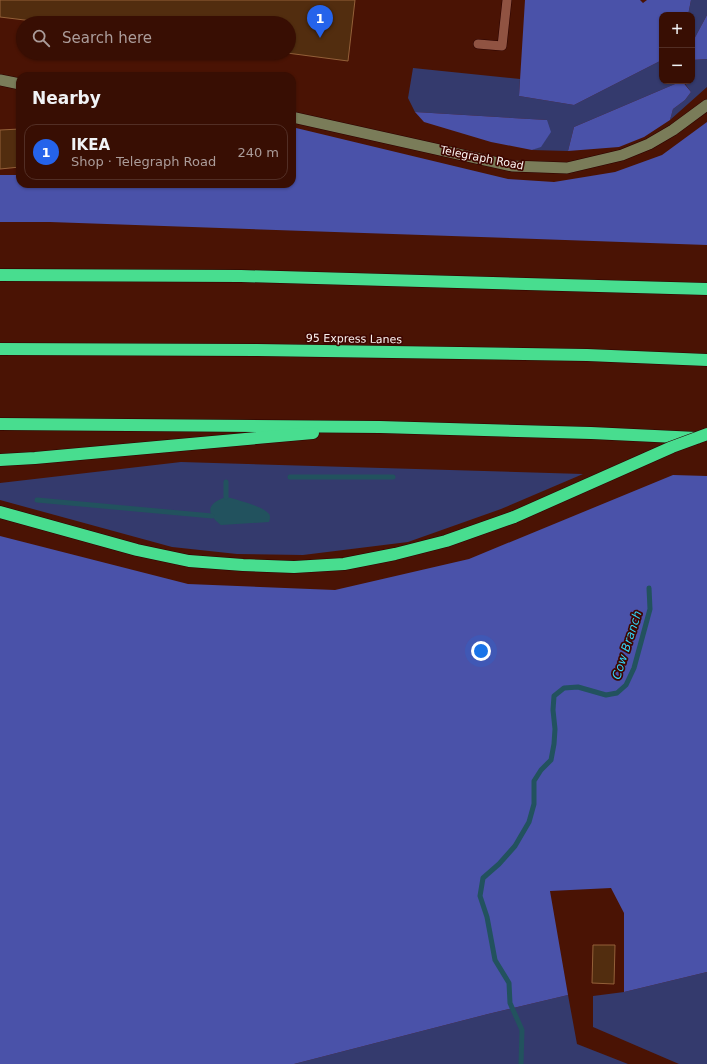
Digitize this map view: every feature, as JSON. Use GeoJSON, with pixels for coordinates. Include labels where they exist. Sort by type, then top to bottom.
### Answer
{"type":"FeatureCollection","features":[{"type":"Feature","properties":{"kind":"highway"},"geometry":{"type":"LineString","coordinates":[[0,275],[241,276],[707,288]]}},
{"type":"Feature","properties":{"kind":"highway","name":"95 Express Lanes"},"geometry":{"type":"LineString","coordinates":[[0,349],[249,350],[563,355],[707,360]]}},
{"type":"Feature","properties":{"kind":"highway"},"geometry":{"type":"LineString","coordinates":[[0,424],[380,427],[707,438]]}},
{"type":"Feature","properties":{"kind":"highway"},"geometry":{"type":"LineString","coordinates":[[0,460],[380,427]]}},
{"type":"Feature","properties":{"kind":"highway"},"geometry":{"type":"LineString","coordinates":[[0,512],[137,550],[189,561],[294,567],[344,564],[395,554],[446,541],[514,517],[672,447],[707,434]]}},
{"type":"Feature","properties":{"kind":"main road"},"geometry":{"type":"LineString","coordinates":[[0,80],[16,83]]}},
{"type":"Feature","properties":{"kind":"main road","name":"Telegraph Road"},"geometry":{"type":"LineString","coordinates":[[296,118],[512,166],[567,168],[622,155],[649,144],[673,130],[707,105]]}},
{"type":"Feature","properties":{"kind":"lane"},"geometry":{"type":"LineString","coordinates":[[478,44],[502,46],[507,0]]}},
{"type":"Feature","properties":{"kind":"shaded area"},"geometry":{"type":"Polygon","coordinates":[[[525,0],[640,0],[643,3],[647,0],[691,0],[689,12],[659,12],[659,62],[574,105],[519,96],[525,0]]]}},
{"type":"Feature","properties":{"kind":"shaded area"},"geometry":{"type":"Polygon","coordinates":[[[691,0],[707,0],[707,15],[695,37],[695,12],[689,12],[691,0]]]}},
{"type":"Feature","properties":{"kind":"shaded area"},"geometry":{"type":"Polygon","coordinates":[[[707,15],[707,59],[695,60],[695,37],[707,15]]]}},
{"type":"Feature","properties":{"kind":"shaded area"},"geometry":{"type":"Polygon","coordinates":[[[707,59],[707,87],[670,120],[673,109],[685,100],[691,92],[685,84],[695,84],[695,60],[707,59]]]}},
{"type":"Feature","properties":{"kind":"shaded area"},"geometry":{"type":"Polygon","coordinates":[[[659,62],[659,84],[675,84],[574,127],[568,151],[532,150],[541,146],[547,120],[415,112],[408,98],[413,68],[520,79],[519,96],[574,105],[659,62]]]}},
{"type":"Feature","properties":{"kind":"shaded area"},"geometry":{"type":"Polygon","coordinates":[[[675,84],[684,84],[691,92],[685,100],[673,109],[670,120],[644,137],[619,147],[568,151],[574,127],[675,84]]]}},
{"type":"Feature","properties":{"kind":"shaded area"},"geometry":{"type":"Polygon","coordinates":[[[415,112],[547,120],[551,132],[541,147],[532,150],[491,142],[424,122],[415,112]]]}},
{"type":"Feature","properties":{"kind":"shaded area"},"geometry":{"type":"Polygon","coordinates":[[[707,122],[707,245],[50,222],[0,222],[0,175],[16,175],[16,188],[296,188],[296,128],[508,179],[554,182],[615,172],[662,155],[707,122]]]}},
{"type":"Feature","properties":{"kind":"shaded area"},"geometry":{"type":"Polygon","coordinates":[[[181,462],[583,474],[501,509],[408,542],[303,555],[237,554],[172,547],[0,500],[0,483],[181,462]]]}},
{"type":"Feature","properties":{"kind":"shaded area"},"geometry":{"type":"Polygon","coordinates":[[[673,475],[707,476],[707,972],[624,992],[624,913],[611,888],[550,891],[568,995],[294,1064],[0,1064],[0,536],[188,584],[335,590],[469,559],[673,475]]]}},
{"type":"Feature","properties":{"kind":"shaded area"},"geometry":{"type":"Polygon","coordinates":[[[226,497],[248,503],[265,510],[270,515],[269,522],[221,525],[212,516],[210,509],[215,502],[226,497]]]}},
{"type":"Feature","properties":{"kind":"shaded area"},"geometry":{"type":"Polygon","coordinates":[[[707,972],[707,1064],[679,1064],[593,1027],[593,996],[624,992],[707,972]]]}},
{"type":"Feature","properties":{"kind":"shaded area"},"geometry":{"type":"Polygon","coordinates":[[[568,995],[577,1044],[628,1064],[294,1064],[488,1014],[568,995]]]}},
{"type":"Feature","properties":{"kind":"building"},"geometry":{"type":"Polygon","coordinates":[[[0,0],[355,0],[348,61],[296,54],[296,16],[16,16],[16,19],[0,17],[0,0]]]}},
{"type":"Feature","properties":{"kind":"building"},"geometry":{"type":"Polygon","coordinates":[[[16,129],[16,167],[0,169],[0,130],[16,129]]]}},
{"type":"Feature","properties":{"kind":"building"},"geometry":{"type":"Polygon","coordinates":[[[593,945],[615,945],[614,984],[592,983],[593,945]]]}},
{"type":"Feature","properties":{"kind":"waterway"},"geometry":{"type":"LineString","coordinates":[[290,477],[393,477]]}},
{"type":"Feature","properties":{"kind":"waterway"},"geometry":{"type":"LineString","coordinates":[[226,482],[226,497]]}},
{"type":"Feature","properties":{"kind":"waterway"},"geometry":{"type":"LineString","coordinates":[[37,500],[212,516]]}},
{"type":"Feature","properties":{"kind":"waterway","name":"Cow Branch"},"geometry":{"type":"LineString","coordinates":[[521,1064],[522,1030],[510,1003],[509,983],[495,960],[487,917],[480,896],[483,878],[499,864],[515,846],[529,822],[534,804],[534,781],[541,770],[551,760],[555,729],[553,710],[554,696],[564,688],[578,687],[606,695],[617,693],[626,685],[634,668],[650,609],[649,588]]}},
{"type":"Feature","properties":{"kind":"place","name":"IKEA"},"geometry":{"type":"Point","coordinates":[320,38]}}]}
